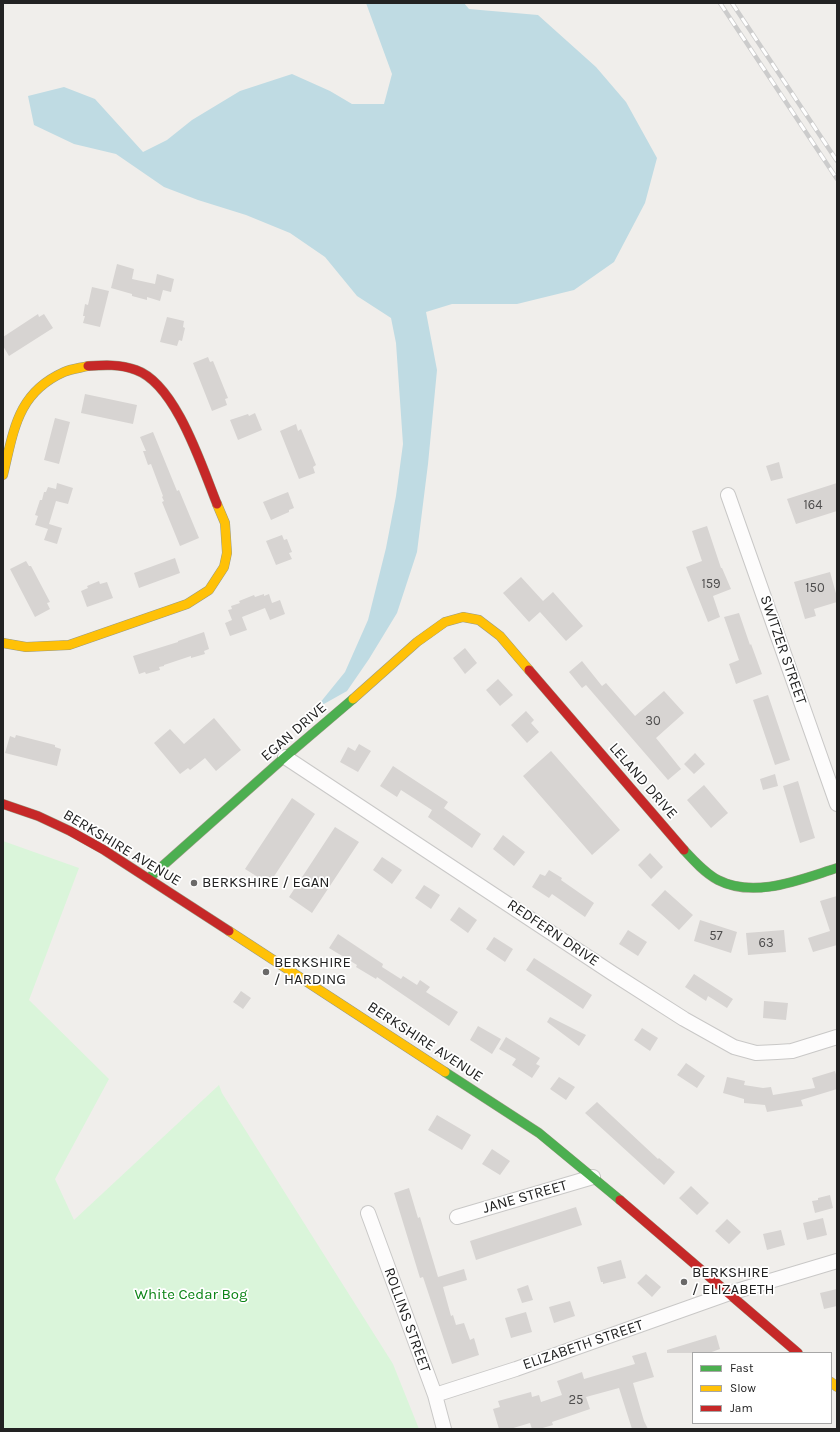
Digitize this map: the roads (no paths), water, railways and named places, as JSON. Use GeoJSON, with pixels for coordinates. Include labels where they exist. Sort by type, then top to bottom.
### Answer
{"type":"FeatureCollection","features":[{"type":"Feature","properties":{"kind":"street"},"geometry":{"type":"LineString","coordinates":[[3,475],[15,426],[23,407],[32,395],[47,382],[65,372],[88,366],[116,366],[137,370],[146,375],[161,389],[174,406],[184,424],[225,523],[227,553],[224,567],[209,590],[187,604],[69,645],[26,647],[3,644]]}},
{"type":"Feature","properties":{"kind":"street","name":"SWITZER STREET"},"geometry":{"type":"LineString","coordinates":[[728,495],[837,804]]}},
{"type":"Feature","properties":{"kind":"street","name":"EGAN DRIVE"},"geometry":{"type":"LineString","coordinates":[[149,878],[285,757],[375,681],[417,642],[445,622],[463,617]]}},
{"type":"Feature","properties":{"kind":"street","name":"LELAND DRIVE"},"geometry":{"type":"LineString","coordinates":[[463,617],[479,620],[500,636],[687,853],[706,872],[725,883],[742,887],[766,887],[837,868]]}},
{"type":"Feature","properties":{"kind":"street","name":"REDFERN DRIVE"},"geometry":{"type":"LineString","coordinates":[[285,757],[612,973],[684,1019],[734,1047],[756,1053],[777,1052],[798,1049],[837,1038]]}},
{"type":"Feature","properties":{"kind":"street","name":"BERKSHIRE AVENUE"},"geometry":{"type":"LineString","coordinates":[[3,804],[38,816],[70,831],[149,878],[539,1133],[594,1177],[797,1352]]}},
{"type":"Feature","properties":{"kind":"street","name":"JANE STREET"},"geometry":{"type":"LineString","coordinates":[[457,1217],[594,1177]]}},
{"type":"Feature","properties":{"kind":"street","name":"ROLLINS STREET"},"geometry":{"type":"LineString","coordinates":[[368,1213],[434,1395],[444,1429]]}},
{"type":"Feature","properties":{"kind":"street","name":"ELIZABETH STREET"},"geometry":{"type":"LineString","coordinates":[[434,1395],[516,1369],[730,1293],[837,1261]]}},
{"type":"Feature","properties":{"kind":"water"},"geometry":{"type":"Polygon","coordinates":[[[366,3],[464,3],[469,9],[538,15],[596,67],[626,102],[657,158],[645,203],[614,262],[574,290],[517,304],[452,304],[426,312],[437,370],[428,464],[417,552],[397,613],[369,659],[347,691],[315,709],[345,672],[368,620],[386,548],[396,496],[403,444],[396,343],[391,318],[357,296],[325,257],[290,233],[246,215],[198,200],[164,187],[116,154],[74,144],[34,125],[28,96],[64,87],[95,99],[143,152],[167,140],[192,120],[240,91],[292,74],[330,91],[352,104],[384,104],[392,74],[366,3]]]}},
{"type":"Feature","properties":{"kind":"railway"},"geometry":{"type":"LineString","coordinates":[[720,3],[837,179]]}},
{"type":"Feature","properties":{"kind":"railway"},"geometry":{"type":"LineString","coordinates":[[732,3],[837,161]]}},
{"type":"Feature","properties":{"kind":"place","name":"BERKSHIRE / EGAN"},"geometry":{"type":"Point","coordinates":[194,883]}},
{"type":"Feature","properties":{"kind":"place","name":"BERKSHIRE / HARDING"},"geometry":{"type":"Point","coordinates":[266,972]}},
{"type":"Feature","properties":{"kind":"place","name":"BERKSHIRE / ELIZABETH"},"geometry":{"type":"Point","coordinates":[684,1282]}},
{"type":"Feature","properties":{"kind":"park label","name":"White Cedar Bog"},"geometry":{"type":"Point","coordinates":[191,1295]}}]}
